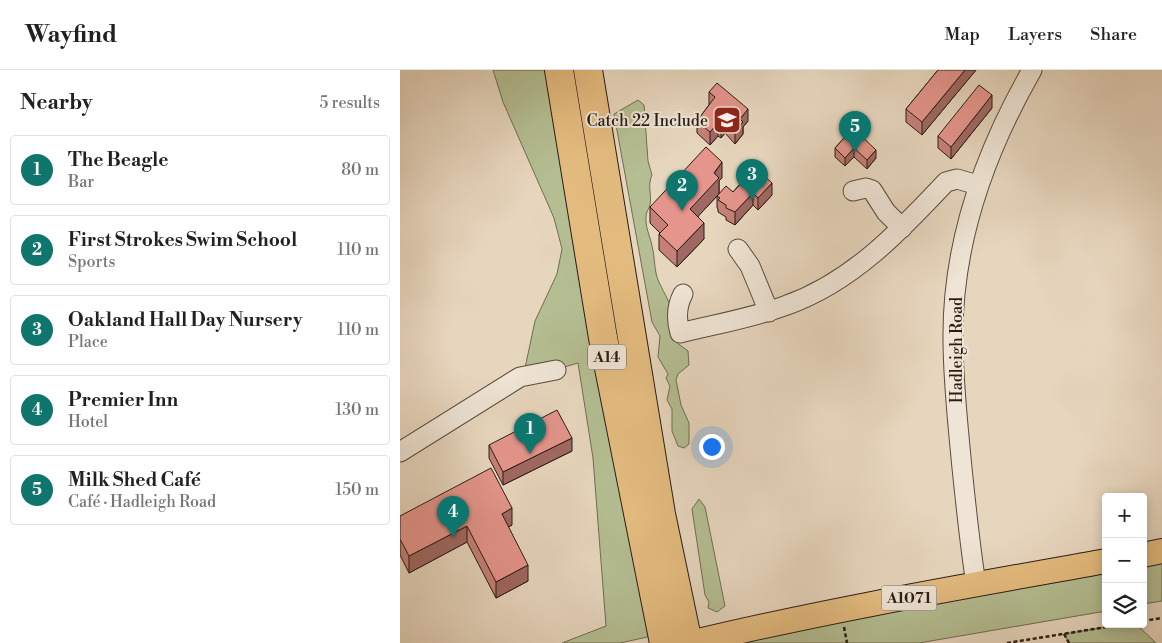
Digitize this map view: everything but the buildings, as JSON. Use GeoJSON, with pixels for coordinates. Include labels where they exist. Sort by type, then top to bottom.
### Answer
{"type":"FeatureCollection","features":[{"type":"Feature","properties":{"kind":"highway","name":"A14"},"geometry":{"type":"LineString","coordinates":[[559,70],[603,338],[664,643]]}},
{"type":"Feature","properties":{"kind":"highway","name":"A14"},"geometry":{"type":"LineString","coordinates":[[588,70],[661,514],[689,643]]}},
{"type":"Feature","properties":{"kind":"main road"},"geometry":{"type":"LineString","coordinates":[[1147,554],[1162,551]]}},
{"type":"Feature","properties":{"kind":"main road","name":"A1071"},"geometry":{"type":"LineString","coordinates":[[689,643],[744,630],[976,584],[1102,562]]}},
{"type":"Feature","properties":{"kind":"street","name":"Hadleigh Road"},"geometry":{"type":"LineString","coordinates":[[976,584],[958,427],[953,339],[959,266],[978,185],[1009,112],[1032,70]]}},
{"type":"Feature","properties":{"kind":"street"},"geometry":{"type":"LineString","coordinates":[[683,294],[679,302],[677,318],[680,333],[769,312],[806,298],[838,279],[869,257],[902,228],[946,182],[957,179],[978,185]]}},
{"type":"Feature","properties":{"kind":"street"},"geometry":{"type":"LineString","coordinates":[[853,191],[866,188],[872,190],[886,212],[902,228]]}},
{"type":"Feature","properties":{"kind":"street"},"geometry":{"type":"LineString","coordinates":[[738,249],[750,266],[769,312]]}},
{"type":"Feature","properties":{"kind":"street"},"geometry":{"type":"LineString","coordinates":[[400,452],[520,377],[556,370]]}},
{"type":"Feature","properties":{"kind":"path"},"geometry":{"type":"LineString","coordinates":[[1147,620],[1162,618]]}},
{"type":"Feature","properties":{"kind":"path"},"geometry":{"type":"LineString","coordinates":[[1008,643],[1102,628]]}},
{"type":"Feature","properties":{"kind":"path"},"geometry":{"type":"LineString","coordinates":[[1064,634],[1069,643]]}},
{"type":"Feature","properties":{"kind":"green space"},"geometry":{"type":"Polygon","coordinates":[[[493,70],[548,70],[652,636],[620,643],[562,643],[606,626],[593,458],[578,363],[534,376],[525,368],[535,321],[557,274],[562,249],[554,218],[503,102],[493,70]]]}},
{"type":"Feature","properties":{"kind":"green space"},"geometry":{"type":"Polygon","coordinates":[[[638,100],[644,105],[648,161],[652,175],[650,205],[646,215],[647,228],[658,280],[675,317],[676,342],[688,351],[689,365],[678,374],[676,380],[681,405],[689,423],[689,444],[684,448],[678,446],[672,431],[672,409],[667,400],[670,386],[666,378],[668,374],[658,357],[660,336],[652,322],[614,114],[638,100]]]}},
{"type":"Feature","properties":{"kind":"green space"},"geometry":{"type":"Polygon","coordinates":[[[699,499],[705,507],[725,606],[717,612],[708,608],[709,602],[705,595],[692,509],[699,499]]]}},
{"type":"Feature","properties":{"kind":"green space"},"geometry":{"type":"Polygon","coordinates":[[[1162,551],[1162,601],[1147,603],[1147,583],[1147,554],[1162,551]]]}},
{"type":"Feature","properties":{"kind":"green space"},"geometry":{"type":"Polygon","coordinates":[[[1102,562],[1102,612],[919,643],[740,643],[1102,562]]]}},
{"type":"Feature","properties":{"kind":"green space"},"geometry":{"type":"Polygon","coordinates":[[[1102,628],[1140,628],[1156,643],[1069,643],[1064,634],[1102,628]]]}},
{"type":"Feature","properties":{"kind":"place","name":"Catch 22 Include"},"geometry":{"type":"Point","coordinates":[727,120]}},
{"type":"Feature","properties":{"kind":"place","name":"Milk Shed Café"},"geometry":{"type":"Point","coordinates":[855,152]}},
{"type":"Feature","properties":{"kind":"place","name":"Oakland Hall Day Nursery"},"geometry":{"type":"Point","coordinates":[752,200]}},
{"type":"Feature","properties":{"kind":"place","name":"First Strokes Swim School"},"geometry":{"type":"Point","coordinates":[682,211]}},
{"type":"Feature","properties":{"kind":"place","name":"The Beagle"},"geometry":{"type":"Point","coordinates":[530,454]}},
{"type":"Feature","properties":{"kind":"place","name":"Premier Inn"},"geometry":{"type":"Point","coordinates":[453,537]}}]}
